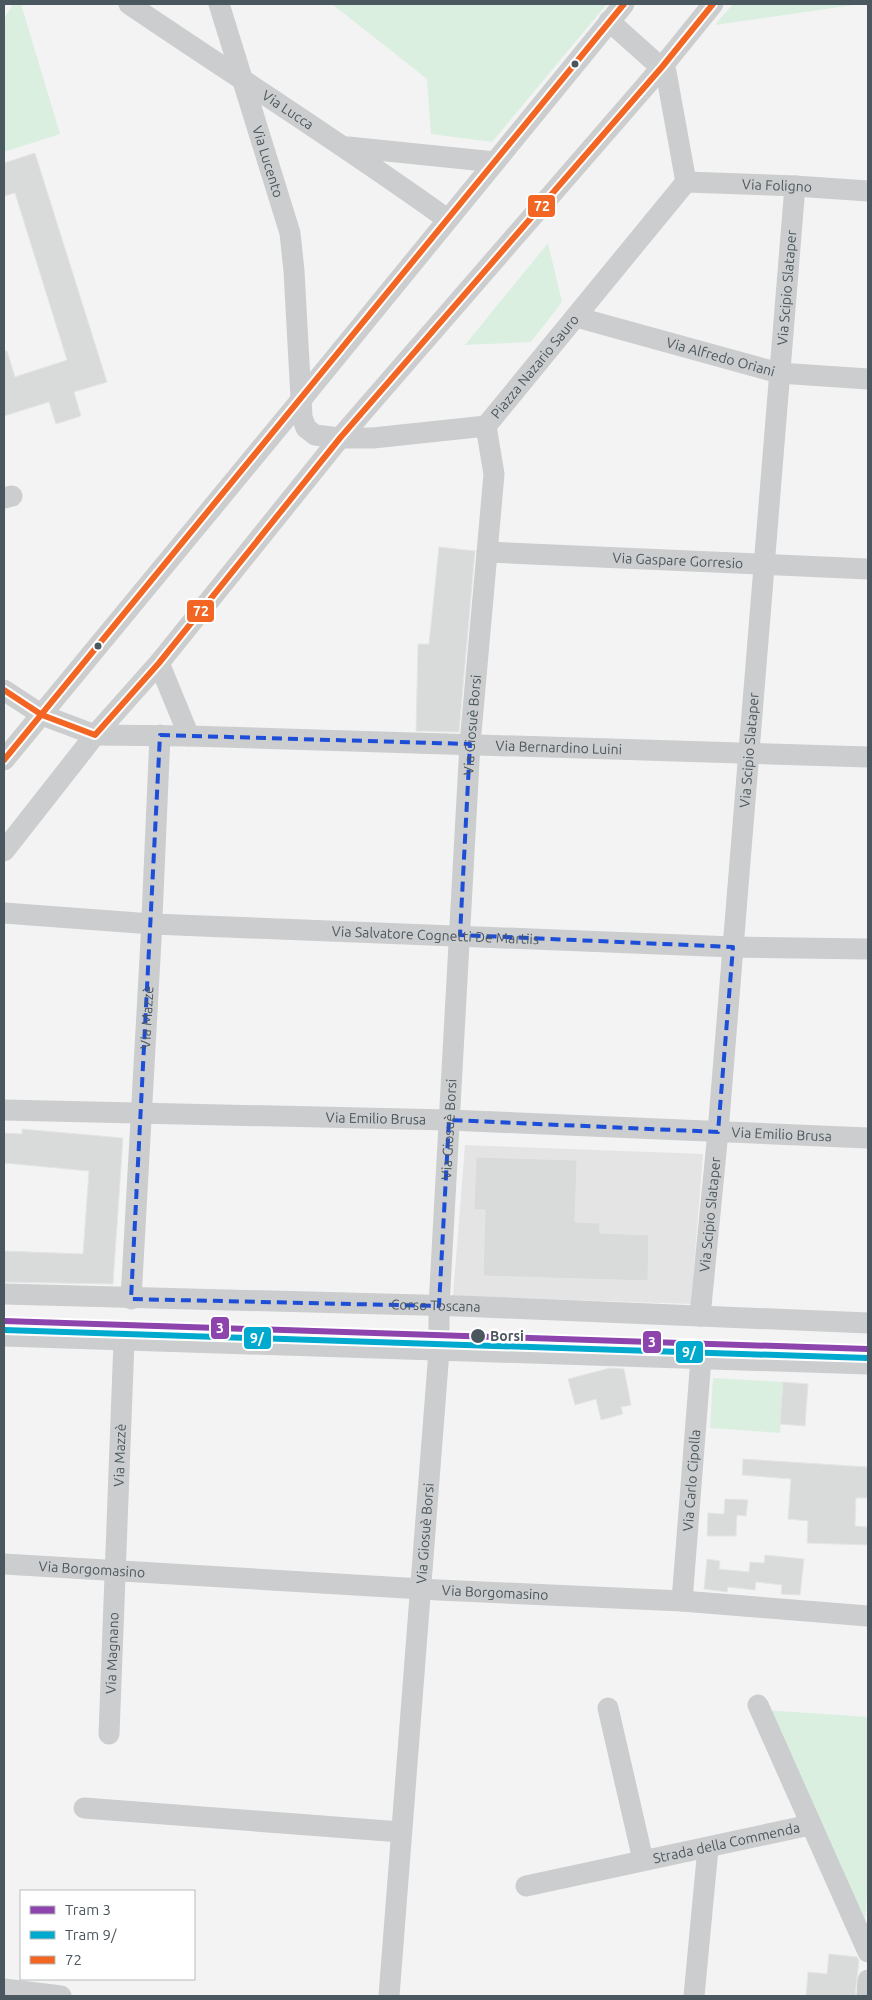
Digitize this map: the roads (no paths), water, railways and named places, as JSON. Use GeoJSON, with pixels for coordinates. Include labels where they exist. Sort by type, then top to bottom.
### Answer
{"type":"FeatureCollection","features":[{"type":"Feature","properties":{"kind":"street","name":"Via Lucca"},"geometry":{"type":"LineString","coordinates":[[129,4],[244,82],[346,146],[447,218]]}},
{"type":"Feature","properties":{"kind":"street","name":"Via Lucento"},"geometry":{"type":"LineString","coordinates":[[219,4],[290,233]]}},
{"type":"Feature","properties":{"kind":"street"},"geometry":{"type":"LineString","coordinates":[[4,760],[624,4]]}},
{"type":"Feature","properties":{"kind":"street"},"geometry":{"type":"LineString","coordinates":[[4,851],[95,735],[159,663],[340,438],[662,67],[713,4]]}},
{"type":"Feature","properties":{"kind":"street"},"geometry":{"type":"LineString","coordinates":[[609,21],[666,72],[686,182]]}},
{"type":"Feature","properties":{"kind":"street"},"geometry":{"type":"LineString","coordinates":[[346,146],[495,162]]}},
{"type":"Feature","properties":{"kind":"street","name":"Via Foligno"},"geometry":{"type":"LineString","coordinates":[[686,182],[794,186],[868,192]]}},
{"type":"Feature","properties":{"kind":"street","name":"Piazza Nazario Sauro"},"geometry":{"type":"LineString","coordinates":[[290,233],[294,272],[300,401],[302,417],[306,428],[315,435],[340,438],[373,438],[486,426],[686,182]]}},
{"type":"Feature","properties":{"kind":"street","name":"Via Scipio Slataper"},"geometry":{"type":"LineString","coordinates":[[700,1316],[718,1132],[794,186]]}},
{"type":"Feature","properties":{"kind":"street","name":"Via Alfredo Oriani"},"geometry":{"type":"LineString","coordinates":[[576,317],[780,373],[868,379]]}},
{"type":"Feature","properties":{"kind":"street","name":"Via Giosuè Borsi"},"geometry":{"type":"LineString","coordinates":[[389,1996],[439,1351],[439,1306],[470,744],[494,474],[486,426]]}},
{"type":"Feature","properties":{"kind":"street","name":"Via Gaspare Gorresio"},"geometry":{"type":"LineString","coordinates":[[487,552],[868,569]]}},
{"type":"Feature","properties":{"kind":"street"},"geometry":{"type":"LineString","coordinates":[[159,663],[189,736]]}},
{"type":"Feature","properties":{"kind":"street","name":"Via Bernardino Luini"},"geometry":{"type":"LineString","coordinates":[[4,690],[42,715],[95,735],[160,735],[868,757]]}},
{"type":"Feature","properties":{"kind":"street","name":"Via Mazzè"},"geometry":{"type":"LineString","coordinates":[[130,1299],[152,924],[160,735]]}},
{"type":"Feature","properties":{"kind":"street","name":"Via Salvatore Cognetti De Martiis"},"geometry":{"type":"LineString","coordinates":[[4,912],[152,924],[733,946],[868,949]]}},
{"type":"Feature","properties":{"kind":"street","name":"Via Emilio Brusa"},"geometry":{"type":"LineString","coordinates":[[4,1110],[449,1120],[868,1138]]}},
{"type":"Feature","properties":{"kind":"street","name":"Corso Toscana"},"geometry":{"type":"LineString","coordinates":[[4,1294],[130,1299],[439,1306],[868,1323]]}},
{"type":"Feature","properties":{"kind":"street"},"geometry":{"type":"LineString","coordinates":[[4,1336],[868,1364]]}},
{"type":"Feature","properties":{"kind":"street","name":"Via Mazzè"},"geometry":{"type":"LineString","coordinates":[[117,1570],[124,1340]]}},
{"type":"Feature","properties":{"kind":"street","name":"Via Carlo Cipolla"},"geometry":{"type":"LineString","coordinates":[[682,1601],[701,1358]]}},
{"type":"Feature","properties":{"kind":"street","name":"Via Borgomasino"},"geometry":{"type":"LineString","coordinates":[[4,1564],[420,1589],[682,1601],[868,1616]]}},
{"type":"Feature","properties":{"kind":"street","name":"Via Magnano"},"geometry":{"type":"LineString","coordinates":[[109,1734],[117,1570]]}},
{"type":"Feature","properties":{"kind":"street","name":"Strada della Commenda"},"geometry":{"type":"LineString","coordinates":[[758,1705],[868,1952]]}},
{"type":"Feature","properties":{"kind":"street","name":"Strada della Commenda"},"geometry":{"type":"LineString","coordinates":[[608,1708],[643,1860]]}},
{"type":"Feature","properties":{"kind":"street"},"geometry":{"type":"LineString","coordinates":[[84,1808],[401,1832]]}},
{"type":"Feature","properties":{"kind":"street","name":"Strada della Commenda"},"geometry":{"type":"LineString","coordinates":[[526,1886],[810,1825]]}},
{"type":"Feature","properties":{"kind":"street"},"geometry":{"type":"LineString","coordinates":[[694,1996],[708,1848]]}},
{"type":"Feature","properties":{"kind":"street"},"geometry":{"type":"LineString","coordinates":[[868,1980],[868,1996]]}},
{"type":"Feature","properties":{"kind":"street"},"geometry":{"type":"LineString","coordinates":[[4,1989],[19,1994],[61,1996]]}},
{"type":"Feature","properties":{"kind":"tram line","name":"3"},"geometry":{"type":"LineString","coordinates":[[4,1321],[868,1349]]}},
{"type":"Feature","properties":{"kind":"tram line","name":"9/"},"geometry":{"type":"LineString","coordinates":[[4,1330],[868,1358]]}},
{"type":"Feature","properties":{"kind":"place","name":"Borsi"},"geometry":{"type":"Point","coordinates":[478,1336]}}]}
